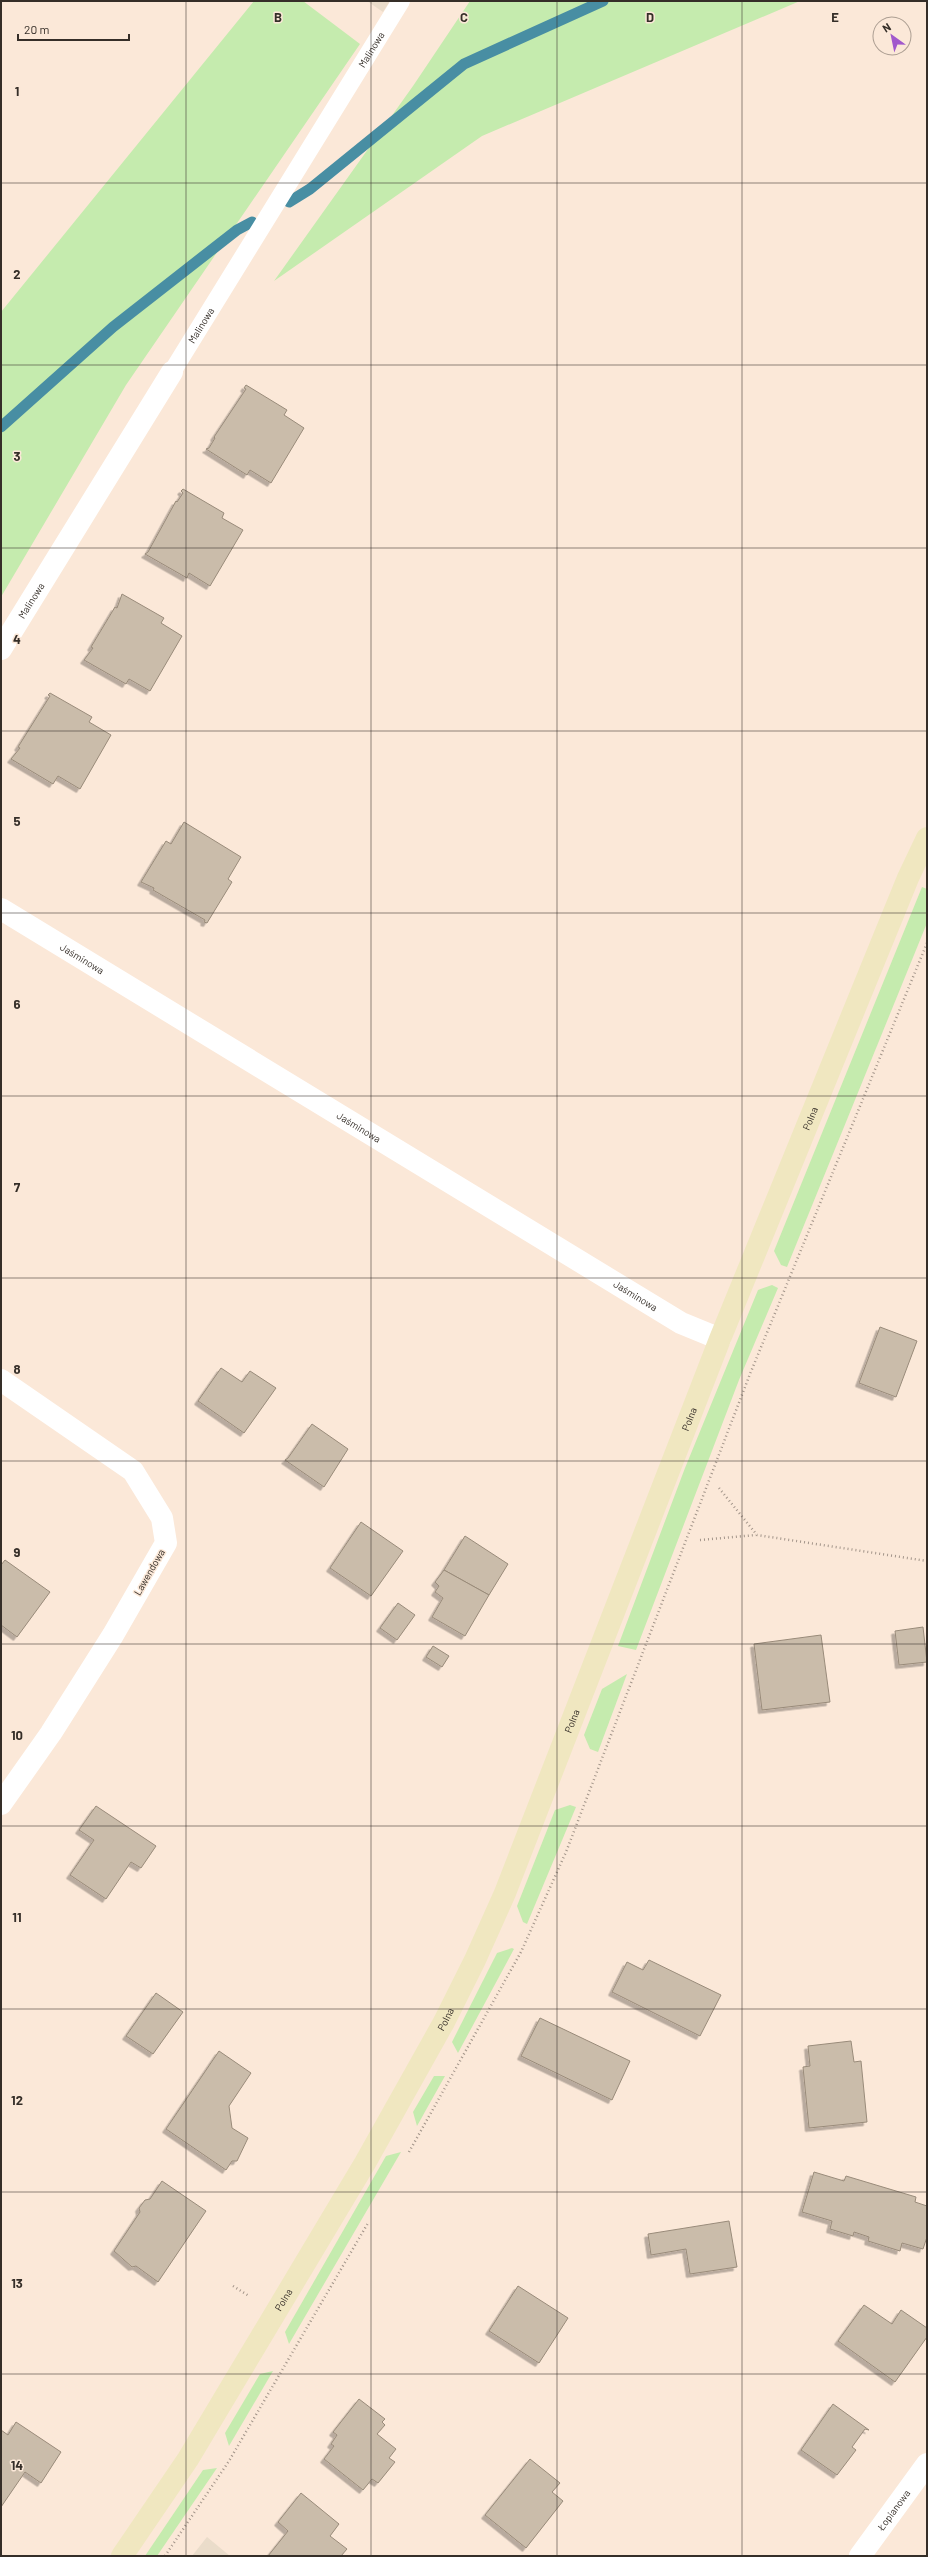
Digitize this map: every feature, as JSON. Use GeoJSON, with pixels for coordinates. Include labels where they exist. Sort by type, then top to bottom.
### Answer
{"type":"FeatureCollection","features":[{"type":"Feature","properties":{"kind":"street","name":"Malinowa"},"geometry":{"type":"LineString","coordinates":[[1,649],[172,372]]}},
{"type":"Feature","properties":{"kind":"street","name":"Polna"},"geometry":{"type":"LineString","coordinates":[[122,2556],[188,2459],[365,2163],[444,2022],[475,1960],[505,1893],[720,1339],[851,1015],[927,838]]}},
{"type":"Feature","properties":{"kind":"street","name":"Jaśminowa"},"geometry":{"type":"LineString","coordinates":[[1,909],[681,1323],[720,1339]]}},
{"type":"Feature","properties":{"kind":"street","name":"Lawendowa"},"geometry":{"type":"LineString","coordinates":[[1,1380],[133,1471],[162,1518],[166,1543],[76,1694],[1,1804]]}},
{"type":"Feature","properties":{"kind":"street","name":"Łopianowa"},"geometry":{"type":"LineString","coordinates":[[860,2556],[927,2464]]}},
{"type":"Feature","properties":{"kind":"lane","name":"Malinowa"},"geometry":{"type":"LineString","coordinates":[[172,372],[401,1]]}},
{"type":"Feature","properties":{"kind":"path"},"geometry":{"type":"LineString","coordinates":[[720,1488],[757,1535]]}},
{"type":"Feature","properties":{"kind":"path"},"geometry":{"type":"LineString","coordinates":[[700,1540],[757,1535],[927,1561]]}},
{"type":"Feature","properties":{"kind":"path"},"geometry":{"type":"LineString","coordinates":[[233,2286],[250,2296]]}},
{"type":"Feature","properties":{"kind":"shaded area"},"geometry":{"type":"Polygon","coordinates":[[[367,1],[390,1],[383,12],[367,1]]]}},
{"type":"Feature","properties":{"kind":"shaded area"},"geometry":{"type":"Polygon","coordinates":[[[207,2537],[230,2556],[192,2556],[207,2537]]]}},
{"type":"Feature","properties":{"kind":"green space"},"geometry":{"type":"Polygon","coordinates":[[[254,1],[303,1],[360,44],[126,385],[1,597],[1,312],[254,1]]]}},
{"type":"Feature","properties":{"kind":"green space"},"geometry":{"type":"Polygon","coordinates":[[[470,1],[800,1],[482,136],[274,281],[413,86],[470,1]]]}},
{"type":"Feature","properties":{"kind":"green space"},"geometry":{"type":"Polygon","coordinates":[[[922,887],[927,889],[927,923],[787,1267],[781,1265],[774,1251],[922,887]]]}},
{"type":"Feature","properties":{"kind":"green space"},"geometry":{"type":"Polygon","coordinates":[[[772,1285],[778,1288],[739,1380],[636,1650],[618,1646],[685,1468],[758,1290],[772,1285]]]}},
{"type":"Feature","properties":{"kind":"green space"},"geometry":{"type":"Polygon","coordinates":[[[627,1674],[598,1752],[590,1749],[584,1735],[602,1689],[627,1674]]]}},
{"type":"Feature","properties":{"kind":"green space"},"geometry":{"type":"Polygon","coordinates":[[[570,1805],[576,1807],[527,1924],[523,1922],[517,1906],[555,1810],[570,1805]]]}},
{"type":"Feature","properties":{"kind":"green space"},"geometry":{"type":"Polygon","coordinates":[[[512,1948],[514,1949],[458,2053],[452,2042],[497,1953],[512,1948]]]}},
{"type":"Feature","properties":{"kind":"green space"},"geometry":{"type":"Polygon","coordinates":[[[434,2076],[445,2076],[417,2126],[413,2112],[434,2076]]]}},
{"type":"Feature","properties":{"kind":"green space"},"geometry":{"type":"Polygon","coordinates":[[[401,2152],[289,2344],[285,2332],[386,2156],[401,2152]]]}},
{"type":"Feature","properties":{"kind":"green space"},"geometry":{"type":"Polygon","coordinates":[[[273,2371],[229,2446],[225,2433],[260,2374],[273,2371]]]}},
{"type":"Feature","properties":{"kind":"green space"},"geometry":{"type":"Polygon","coordinates":[[[217,2468],[157,2556],[145,2556],[203,2470],[217,2468]]]}},
{"type":"Feature","properties":{"kind":"building"},"geometry":{"type":"Polygon","coordinates":[[[246,385],[287,410],[284,415],[304,428],[271,483],[250,470],[247,475],[206,449],[209,448],[215,438],[214,437],[246,389],[244,388],[246,385]]]}},
{"type":"Feature","properties":{"kind":"building"},"geometry":{"type":"Polygon","coordinates":[[[183,489],[224,513],[222,518],[243,530],[210,586],[189,573],[187,578],[145,554],[148,552],[176,501],[177,502],[183,493],[181,491],[183,489]]]}},
{"type":"Feature","properties":{"kind":"building"},"geometry":{"type":"Polygon","coordinates":[[[122,594],[164,618],[161,623],[182,636],[150,691],[129,679],[126,684],[84,660],[93,648],[91,647],[115,607],[117,608],[122,594]]]}},
{"type":"Feature","properties":{"kind":"building"},"geometry":{"type":"Polygon","coordinates":[[[50,693],[92,717],[89,722],[111,735],[80,789],[58,776],[53,784],[11,759],[20,748],[18,747],[50,696],[48,695],[50,693]]]}},
{"type":"Feature","properties":{"kind":"building"},"geometry":{"type":"Polygon","coordinates":[[[184,822],[241,857],[228,879],[232,882],[207,923],[204,922],[205,920],[153,890],[154,888],[141,882],[166,841],[171,844],[184,822]]]}},
{"type":"Feature","properties":{"kind":"building"},"geometry":{"type":"Polygon","coordinates":[[[880,1327],[917,1341],[896,1397],[859,1383],[880,1327]]]}},
{"type":"Feature","properties":{"kind":"building"},"geometry":{"type":"Polygon","coordinates":[[[221,1368],[242,1382],[250,1371],[276,1388],[244,1433],[198,1401],[221,1368]]]}},
{"type":"Feature","properties":{"kind":"building"},"geometry":{"type":"Polygon","coordinates":[[[312,1424],[348,1449],[324,1487],[285,1460],[288,1458],[312,1424]]]}},
{"type":"Feature","properties":{"kind":"building"},"geometry":{"type":"Polygon","coordinates":[[[361,1522],[403,1551],[371,1596],[330,1568],[361,1522]]]}},
{"type":"Feature","properties":{"kind":"building"},"geometry":{"type":"Polygon","coordinates":[[[465,1536],[508,1564],[489,1595],[444,1570],[465,1536]]]}},
{"type":"Feature","properties":{"kind":"building"},"geometry":{"type":"Polygon","coordinates":[[[5,1560],[50,1592],[17,1637],[1,1625],[1,1565],[5,1560]]]}},
{"type":"Feature","properties":{"kind":"building"},"geometry":{"type":"Polygon","coordinates":[[[444,1570],[489,1595],[465,1636],[432,1617],[443,1598],[435,1592],[439,1586],[435,1582],[444,1570]]]}},
{"type":"Feature","properties":{"kind":"building"},"geometry":{"type":"Polygon","coordinates":[[[398,1603],[415,1615],[397,1640],[380,1628],[398,1603]]]}},
{"type":"Feature","properties":{"kind":"building"},"geometry":{"type":"Polygon","coordinates":[[[923,1627],[927,1662],[899,1665],[895,1631],[923,1627]]]}},
{"type":"Feature","properties":{"kind":"building"},"geometry":{"type":"Polygon","coordinates":[[[821,1635],[830,1702],[762,1710],[754,1644],[821,1635]]]}},
{"type":"Feature","properties":{"kind":"building"},"geometry":{"type":"Polygon","coordinates":[[[433,1646],[449,1656],[442,1667],[426,1657],[433,1646]]]}},
{"type":"Feature","properties":{"kind":"building"},"geometry":{"type":"Polygon","coordinates":[[[96,1806],[156,1846],[141,1868],[131,1862],[106,1899],[70,1875],[94,1840],[79,1830],[96,1806]]]}},
{"type":"Feature","properties":{"kind":"building"},"geometry":{"type":"Polygon","coordinates":[[[649,1960],[721,1995],[700,2036],[612,1992],[627,1962],[643,1970],[649,1960]]]}},
{"type":"Feature","properties":{"kind":"building"},"geometry":{"type":"Polygon","coordinates":[[[156,1993],[183,2012],[153,2054],[126,2036],[156,1993]]]}},
{"type":"Feature","properties":{"kind":"building"},"geometry":{"type":"Polygon","coordinates":[[[540,2018],[630,2061],[612,2100],[521,2056],[540,2018]]]}},
{"type":"Feature","properties":{"kind":"building"},"geometry":{"type":"Polygon","coordinates":[[[851,2041],[854,2062],[861,2061],[867,2122],[809,2128],[803,2067],[810,2066],[808,2046],[851,2041]]]}},
{"type":"Feature","properties":{"kind":"building"},"geometry":{"type":"Polygon","coordinates":[[[219,2051],[251,2073],[229,2106],[232,2128],[248,2138],[237,2161],[232,2161],[226,2170],[166,2129],[219,2051]]]}},
{"type":"Feature","properties":{"kind":"building"},"geometry":{"type":"Polygon","coordinates":[[[814,2172],[844,2181],[846,2176],[916,2197],[915,2202],[927,2206],[927,2237],[923,2249],[902,2243],[900,2251],[868,2241],[869,2237],[854,2232],[853,2236],[830,2229],[832,2221],[802,2212],[814,2172]]]}},
{"type":"Feature","properties":{"kind":"building"},"geometry":{"type":"Polygon","coordinates":[[[162,2181],[206,2211],[158,2282],[136,2266],[132,2267],[114,2251],[140,2212],[139,2208],[145,2200],[150,2199],[162,2181]]]}},
{"type":"Feature","properties":{"kind":"building"},"geometry":{"type":"Polygon","coordinates":[[[729,2221],[737,2267],[690,2274],[686,2249],[651,2255],[648,2234],[729,2221]]]}},
{"type":"Feature","properties":{"kind":"building"},"geometry":{"type":"Polygon","coordinates":[[[518,2286],[568,2318],[539,2363],[489,2331],[518,2286]]]}},
{"type":"Feature","properties":{"kind":"building"},"geometry":{"type":"Polygon","coordinates":[[[864,2305],[892,2324],[901,2310],[927,2328],[927,2337],[895,2382],[838,2341],[864,2305]]]}},
{"type":"Feature","properties":{"kind":"building"},"geometry":{"type":"Polygon","coordinates":[[[359,2399],[385,2419],[382,2422],[385,2425],[377,2434],[396,2449],[389,2458],[395,2462],[378,2483],[372,2479],[363,2490],[324,2459],[334,2446],[331,2444],[337,2435],[333,2432],[359,2399]]]}},
{"type":"Feature","properties":{"kind":"building"},"geometry":{"type":"Polygon","coordinates":[[[833,2404],[869,2430],[865,2429],[852,2447],[856,2450],[837,2475],[801,2450],[833,2404]]]}},
{"type":"Feature","properties":{"kind":"building"},"geometry":{"type":"Polygon","coordinates":[[[16,2422],[61,2452],[41,2483],[25,2472],[1,2507],[1,2430],[8,2435],[16,2422]]]}},
{"type":"Feature","properties":{"kind":"building"},"geometry":{"type":"Polygon","coordinates":[[[530,2459],[560,2483],[552,2492],[563,2501],[526,2548],[485,2515],[530,2459]]]}},
{"type":"Feature","properties":{"kind":"building"},"geometry":{"type":"Polygon","coordinates":[[[301,2493],[339,2524],[330,2536],[347,2549],[341,2556],[268,2556],[288,2531],[278,2522],[301,2493]]]}},
{"type":"Feature","properties":{"kind":"waterway"},"geometry":{"type":"LineString","coordinates":[[289,202],[310,189],[464,64],[603,1]]}},
{"type":"Feature","properties":{"kind":"waterway"},"geometry":{"type":"LineString","coordinates":[[1,427],[113,327],[237,230],[252,222]]}}]}
